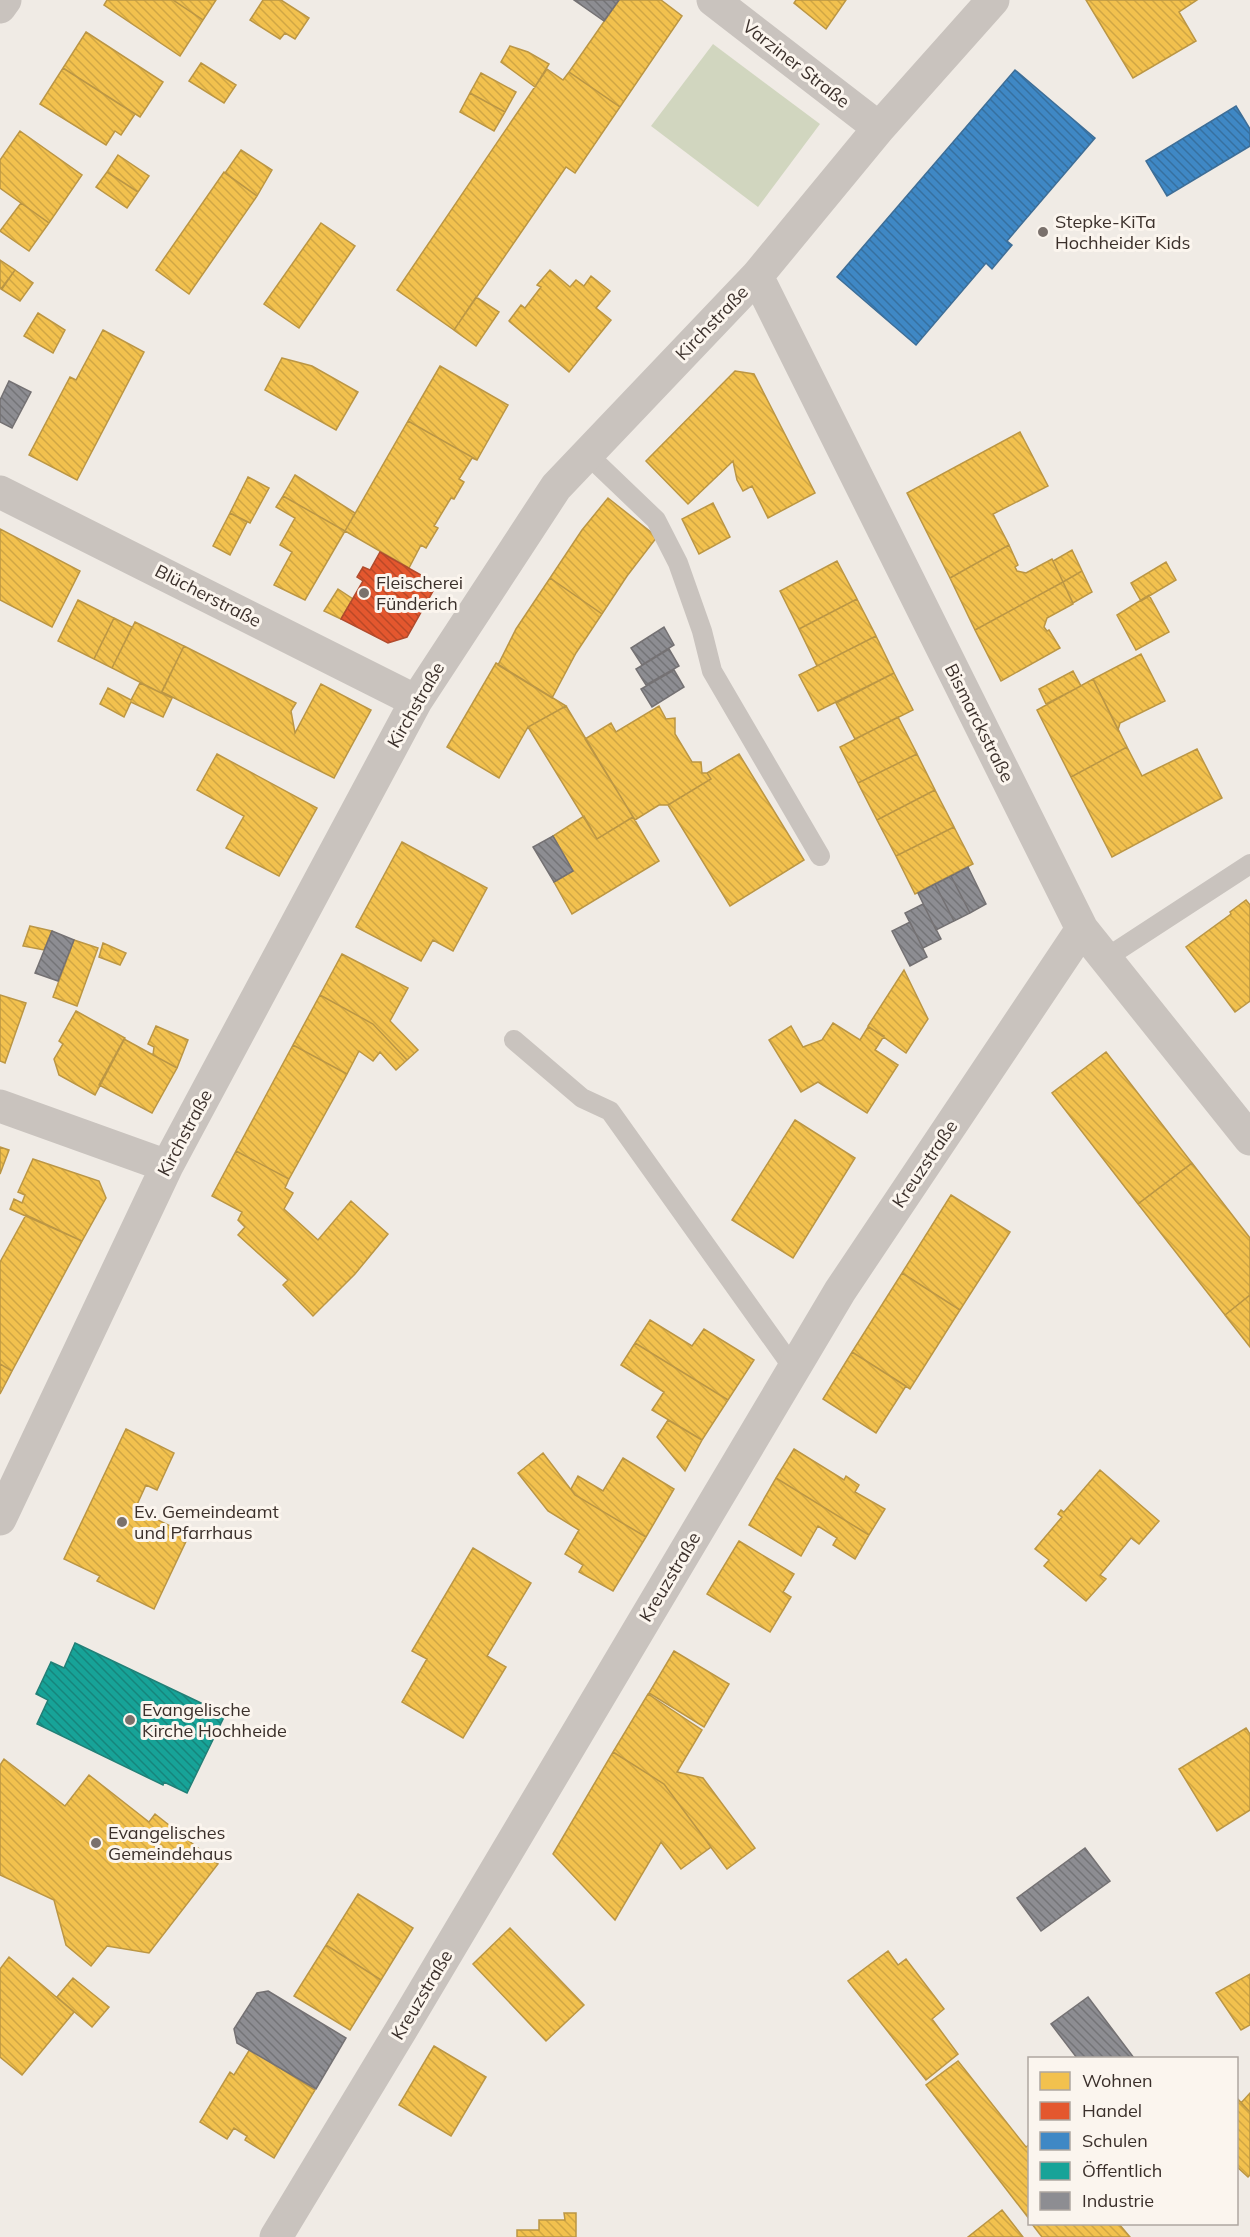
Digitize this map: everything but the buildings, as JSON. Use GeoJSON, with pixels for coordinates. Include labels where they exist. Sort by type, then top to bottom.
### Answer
{"type":"FeatureCollection","features":[{"type":"Feature","properties":{"kind":"street"},"geometry":{"type":"LineString","coordinates":[[0,8],[5,0]]}},
{"type":"Feature","properties":{"kind":"street","name":"Varziner Straße"},"geometry":{"type":"LineString","coordinates":[[713,0],[879,129]]}},
{"type":"Feature","properties":{"kind":"street","name":"Kirchstraße"},"geometry":{"type":"LineString","coordinates":[[0,1519],[167,1166],[416,701],[556,487],[757,276],[879,129],[993,0]]}},
{"type":"Feature","properties":{"kind":"street","name":"Bismarckstraße"},"geometry":{"type":"LineString","coordinates":[[757,276],[1082,928],[1250,1139]]}},
{"type":"Feature","properties":{"kind":"street","name":"Blücherstraße"},"geometry":{"type":"LineString","coordinates":[[0,492],[416,701]]}},
{"type":"Feature","properties":{"kind":"street","name":"Kreuzstraße"},"geometry":{"type":"LineString","coordinates":[[276,2237],[840,1291],[1082,928]]}},
{"type":"Feature","properties":{"kind":"street"},"geometry":{"type":"LineString","coordinates":[[0,1106],[167,1166]]}},
{"type":"Feature","properties":{"kind":"lane"},"geometry":{"type":"LineString","coordinates":[[586,453],[656,520],[678,563],[702,631],[712,671],[820,856]]}},
{"type":"Feature","properties":{"kind":"lane"},"geometry":{"type":"LineString","coordinates":[[1106,958],[1250,864]]}},
{"type":"Feature","properties":{"kind":"lane"},"geometry":{"type":"LineString","coordinates":[[514,1040],[582,1098],[610,1112],[794,1369]]}},
{"type":"Feature","properties":{"kind":"green space"},"geometry":{"type":"Polygon","coordinates":[[[713,44],[820,124],[758,207],[651,126],[713,44]]]}},
{"type":"Feature","properties":{"kind":"place","name":"Stepke-KiTa Hochheider Kids"},"geometry":{"type":"Point","coordinates":[1043,232]}},
{"type":"Feature","properties":{"kind":"place","name":"Fleischerei Fünderich"},"geometry":{"type":"Point","coordinates":[364,593]}},
{"type":"Feature","properties":{"kind":"place","name":"Ev. Gemeindeamt und Pfarrhaus"},"geometry":{"type":"Point","coordinates":[122,1522]}},
{"type":"Feature","properties":{"kind":"place","name":"Evangelische Kirche Hochheide"},"geometry":{"type":"Point","coordinates":[130,1720]}},
{"type":"Feature","properties":{"kind":"place","name":"Evangelisches Gemeindehaus"},"geometry":{"type":"Point","coordinates":[96,1843]}}]}
